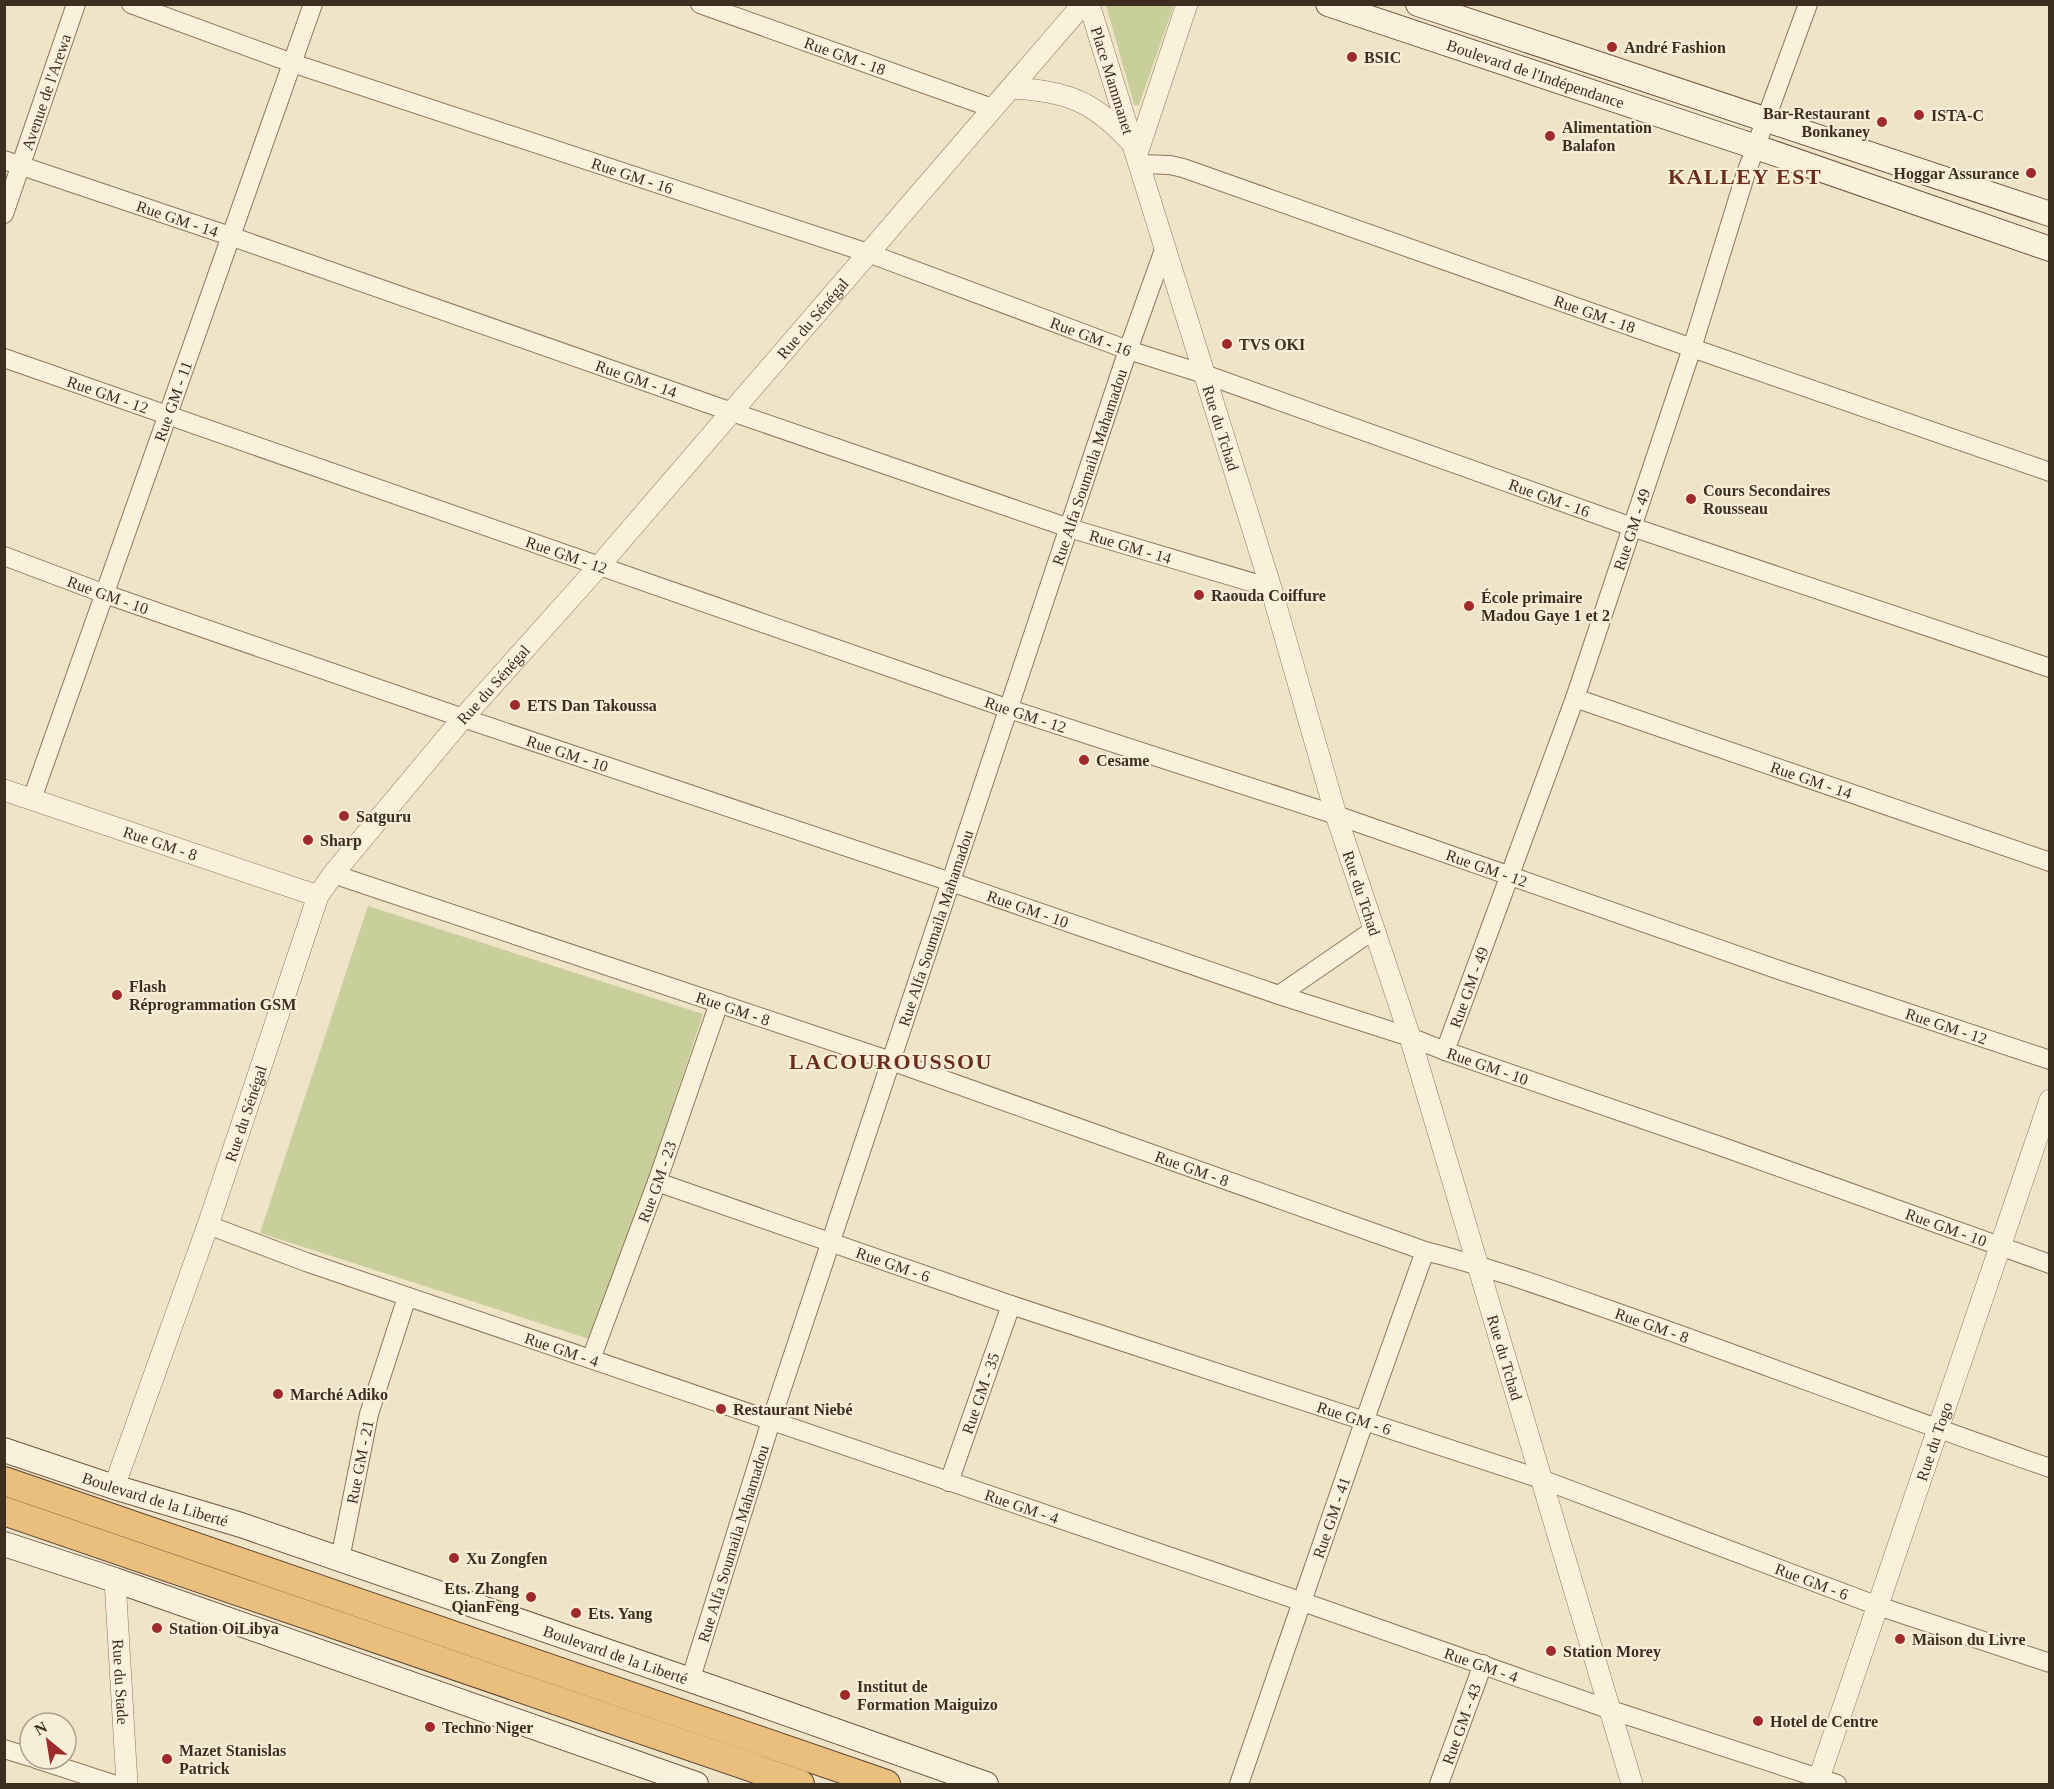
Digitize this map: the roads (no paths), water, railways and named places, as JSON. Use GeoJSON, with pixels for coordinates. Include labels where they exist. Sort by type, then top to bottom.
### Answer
{"type":"FeatureCollection","features":[{"type":"Feature","properties":{"kind":"highway","name":"Boulevard de la Liberté"},"geometry":{"type":"LineString","coordinates":[[4,1481],[886,1785]]}},
{"type":"Feature","properties":{"kind":"highway"},"geometry":{"type":"LineString","coordinates":[[4,1511],[800,1785]]}},
{"type":"Feature","properties":{"kind":"main road","name":"Boulevard de l'Indépendance"},"geometry":{"type":"LineString","coordinates":[[1328,4],[1756,147],[2049,249]]}},
{"type":"Feature","properties":{"kind":"main road","name":"Boulevard de l'Indépendance"},"geometry":{"type":"LineString","coordinates":[[1418,4],[2049,214]]}},
{"type":"Feature","properties":{"kind":"main road","name":"Boulevard de la Liberté"},"geometry":{"type":"LineString","coordinates":[[4,1450],[340,1559],[986,1785]]}},
{"type":"Feature","properties":{"kind":"main road"},"geometry":{"type":"LineString","coordinates":[[4,1544],[691,1784]]}},
{"type":"Feature","properties":{"kind":"street","name":"Avenue de l'Arewa"},"geometry":{"type":"LineString","coordinates":[[4,213],[13,163],[76,4]]}},
{"type":"Feature","properties":{"kind":"street","name":"Rue GM - 16"},"geometry":{"type":"LineString","coordinates":[[131,4],[292,63],[868,253],[1128,350],[1204,374],[1632,527],[2049,668]]}},
{"type":"Feature","properties":{"kind":"street","name":"Rue GM - 11"},"geometry":{"type":"LineString","coordinates":[[32,799],[313,4]]}},
{"type":"Feature","properties":{"kind":"street","name":"Rue GM - 18"},"geometry":{"type":"LineString","coordinates":[[699,4],[992,108]]}},
{"type":"Feature","properties":{"kind":"street","name":"Rue du Sénégal"},"geometry":{"type":"LineString","coordinates":[[114,1487],[208,1224],[318,896],[333,873],[463,718],[599,566],[1083,4]]}},
{"type":"Feature","properties":{"kind":"street","name":"Place Mammanet"},"geometry":{"type":"LineString","coordinates":[[1089,4],[1136,154]]}},
{"type":"Feature","properties":{"kind":"street"},"geometry":{"type":"LineString","coordinates":[[1011,88],[1042,89],[1069,96],[1095,108],[1136,154],[1187,4]]}},
{"type":"Feature","properties":{"kind":"street","name":"Rue GM - 49"},"geometry":{"type":"LineString","coordinates":[[1445,1051],[1575,698],[1692,348],[1745,176],[1808,4]]}},
{"type":"Feature","properties":{"kind":"street","name":"Rue GM - 18"},"geometry":{"type":"LineString","coordinates":[[1136,154],[1183,168],[2049,472]]}},
{"type":"Feature","properties":{"kind":"street","name":"Rue du Tchad"},"geometry":{"type":"LineString","coordinates":[[1136,154],[1271,588],[1336,815],[1410,1037],[1632,1785]]}},
{"type":"Feature","properties":{"kind":"street","name":"Rue GM - 14"},"geometry":{"type":"LineString","coordinates":[[13,163],[230,236],[1069,528],[1271,588]]}},
{"type":"Feature","properties":{"kind":"street","name":"Rue Alfa Soumaila Mahamadou"},"geometry":{"type":"LineString","coordinates":[[690,1681],[771,1421],[1164,247]]}},
{"type":"Feature","properties":{"kind":"street","name":"Rue GM - 12"},"geometry":{"type":"LineString","coordinates":[[4,358],[1009,709],[1336,815],[1782,971],[2049,1060]]}},
{"type":"Feature","properties":{"kind":"street","name":"Rue GM - 10"},"geometry":{"type":"LineString","coordinates":[[4,556],[105,594],[463,718],[1279,995],[1410,1037],[2049,1264]]}},
{"type":"Feature","properties":{"kind":"street","name":"Rue GM - 14"},"geometry":{"type":"LineString","coordinates":[[1575,698],[2049,862]]}},
{"type":"Feature","properties":{"kind":"street","name":"Rue GM - 8"},"geometry":{"type":"LineString","coordinates":[[4,790],[318,896]]}},
{"type":"Feature","properties":{"kind":"street","name":"Rue GM - 8"},"geometry":{"type":"LineString","coordinates":[[333,873],[891,1061],[1425,1251],[1478,1264],[1703,1342],[2049,1468]]}},
{"type":"Feature","properties":{"kind":"street"},"geometry":{"type":"LineString","coordinates":[[1279,995],[1375,929]]}},
{"type":"Feature","properties":{"kind":"street","name":"Rue GM - 23"},"geometry":{"type":"LineString","coordinates":[[591,1359],[657,1182],[718,1002]]}},
{"type":"Feature","properties":{"kind":"street","name":"Rue du Togo"},"geometry":{"type":"LineString","coordinates":[[1824,1782],[1878,1606],[2049,1100]]}},
{"type":"Feature","properties":{"kind":"street","name":"Rue GM - 6"},"geometry":{"type":"LineString","coordinates":[[657,1182],[1011,1305],[1541,1479],[1878,1606],[2049,1664]]}},
{"type":"Feature","properties":{"kind":"street","name":"Rue GM - 4"},"geometry":{"type":"LineString","coordinates":[[208,1224],[406,1297],[1824,1782]]}},
{"type":"Feature","properties":{"kind":"street","name":"Rue GM - 41"},"geometry":{"type":"LineString","coordinates":[[1239,1785],[1425,1251]]}},
{"type":"Feature","properties":{"kind":"street","name":"Rue GM - 21"},"geometry":{"type":"LineString","coordinates":[[340,1559],[369,1414],[406,1297]]}},
{"type":"Feature","properties":{"kind":"street","name":"Rue GM - 35"},"geometry":{"type":"LineString","coordinates":[[949,1482],[1011,1305]]}},
{"type":"Feature","properties":{"kind":"street","name":"Rue du Stade"},"geometry":{"type":"LineString","coordinates":[[115,1581],[127,1785]]}},
{"type":"Feature","properties":{"kind":"street","name":"Rue GM - 43"},"geometry":{"type":"LineString","coordinates":[[1439,1785],[1483,1664]]}},
{"type":"Feature","properties":{"kind":"street"},"geometry":{"type":"LineString","coordinates":[[72,1771],[113,1785]]}},
{"type":"Feature","properties":{"kind":"place","name":"André Fashion"},"geometry":{"type":"Point","coordinates":[1612,47]}},
{"type":"Feature","properties":{"kind":"place","name":"BSIC"},"geometry":{"type":"Point","coordinates":[1352,57]}},
{"type":"Feature","properties":{"kind":"place","name":"ISTA-C"},"geometry":{"type":"Point","coordinates":[1919,115]}},
{"type":"Feature","properties":{"kind":"place","name":"Bar-Restaurant Bonkaney"},"geometry":{"type":"Point","coordinates":[1882,122]}},
{"type":"Feature","properties":{"kind":"place","name":"Alimentation Balafon"},"geometry":{"type":"Point","coordinates":[1550,136]}},
{"type":"Feature","properties":{"kind":"place","name":"Hoggar Assurance"},"geometry":{"type":"Point","coordinates":[2031,173]}},
{"type":"Feature","properties":{"kind":"place","name":"TVS OKI"},"geometry":{"type":"Point","coordinates":[1227,344]}},
{"type":"Feature","properties":{"kind":"place","name":"Cours Secondaires Rousseau"},"geometry":{"type":"Point","coordinates":[1691,499]}},
{"type":"Feature","properties":{"kind":"place","name":"Raouda Coiffure"},"geometry":{"type":"Point","coordinates":[1199,595]}},
{"type":"Feature","properties":{"kind":"place","name":"École primaire Madou Gaye 1 et 2"},"geometry":{"type":"Point","coordinates":[1469,606]}},
{"type":"Feature","properties":{"kind":"place","name":"ETS Dan Takoussa"},"geometry":{"type":"Point","coordinates":[515,705]}},
{"type":"Feature","properties":{"kind":"place","name":"Cesame"},"geometry":{"type":"Point","coordinates":[1084,760]}},
{"type":"Feature","properties":{"kind":"place","name":"Satguru"},"geometry":{"type":"Point","coordinates":[344,816]}},
{"type":"Feature","properties":{"kind":"place","name":"Sharp"},"geometry":{"type":"Point","coordinates":[308,840]}},
{"type":"Feature","properties":{"kind":"place","name":"Flash Réprogrammation GSM"},"geometry":{"type":"Point","coordinates":[117,995]}},
{"type":"Feature","properties":{"kind":"place","name":"Marché Adiko"},"geometry":{"type":"Point","coordinates":[278,1394]}},
{"type":"Feature","properties":{"kind":"place","name":"Restaurant Niebé"},"geometry":{"type":"Point","coordinates":[721,1409]}},
{"type":"Feature","properties":{"kind":"place","name":"Xu Zongfen"},"geometry":{"type":"Point","coordinates":[454,1558]}},
{"type":"Feature","properties":{"kind":"place","name":"Ets. Zhang QianFeng"},"geometry":{"type":"Point","coordinates":[531,1597]}},
{"type":"Feature","properties":{"kind":"place","name":"Ets. Yang"},"geometry":{"type":"Point","coordinates":[576,1613]}},
{"type":"Feature","properties":{"kind":"place","name":"Station OiLibya"},"geometry":{"type":"Point","coordinates":[157,1628]}},
{"type":"Feature","properties":{"kind":"place","name":"Maison du Livre"},"geometry":{"type":"Point","coordinates":[1900,1639]}},
{"type":"Feature","properties":{"kind":"place","name":"Station Morey"},"geometry":{"type":"Point","coordinates":[1551,1651]}},
{"type":"Feature","properties":{"kind":"place","name":"Institut de Formation Maiguizo"},"geometry":{"type":"Point","coordinates":[845,1695]}},
{"type":"Feature","properties":{"kind":"place","name":"Hotel de Centre"},"geometry":{"type":"Point","coordinates":[1758,1721]}},
{"type":"Feature","properties":{"kind":"place","name":"Techno Niger"},"geometry":{"type":"Point","coordinates":[430,1727]}},
{"type":"Feature","properties":{"kind":"place","name":"Mazet Stanislas Patrick"},"geometry":{"type":"Point","coordinates":[167,1759]}},
{"type":"Feature","properties":{"kind":"district","name":"KALLEY EST"},"geometry":{"type":"Point","coordinates":[1745,176]}},
{"type":"Feature","properties":{"kind":"district","name":"LACOUROUSSOU"},"geometry":{"type":"Point","coordinates":[891,1061]}}]}
